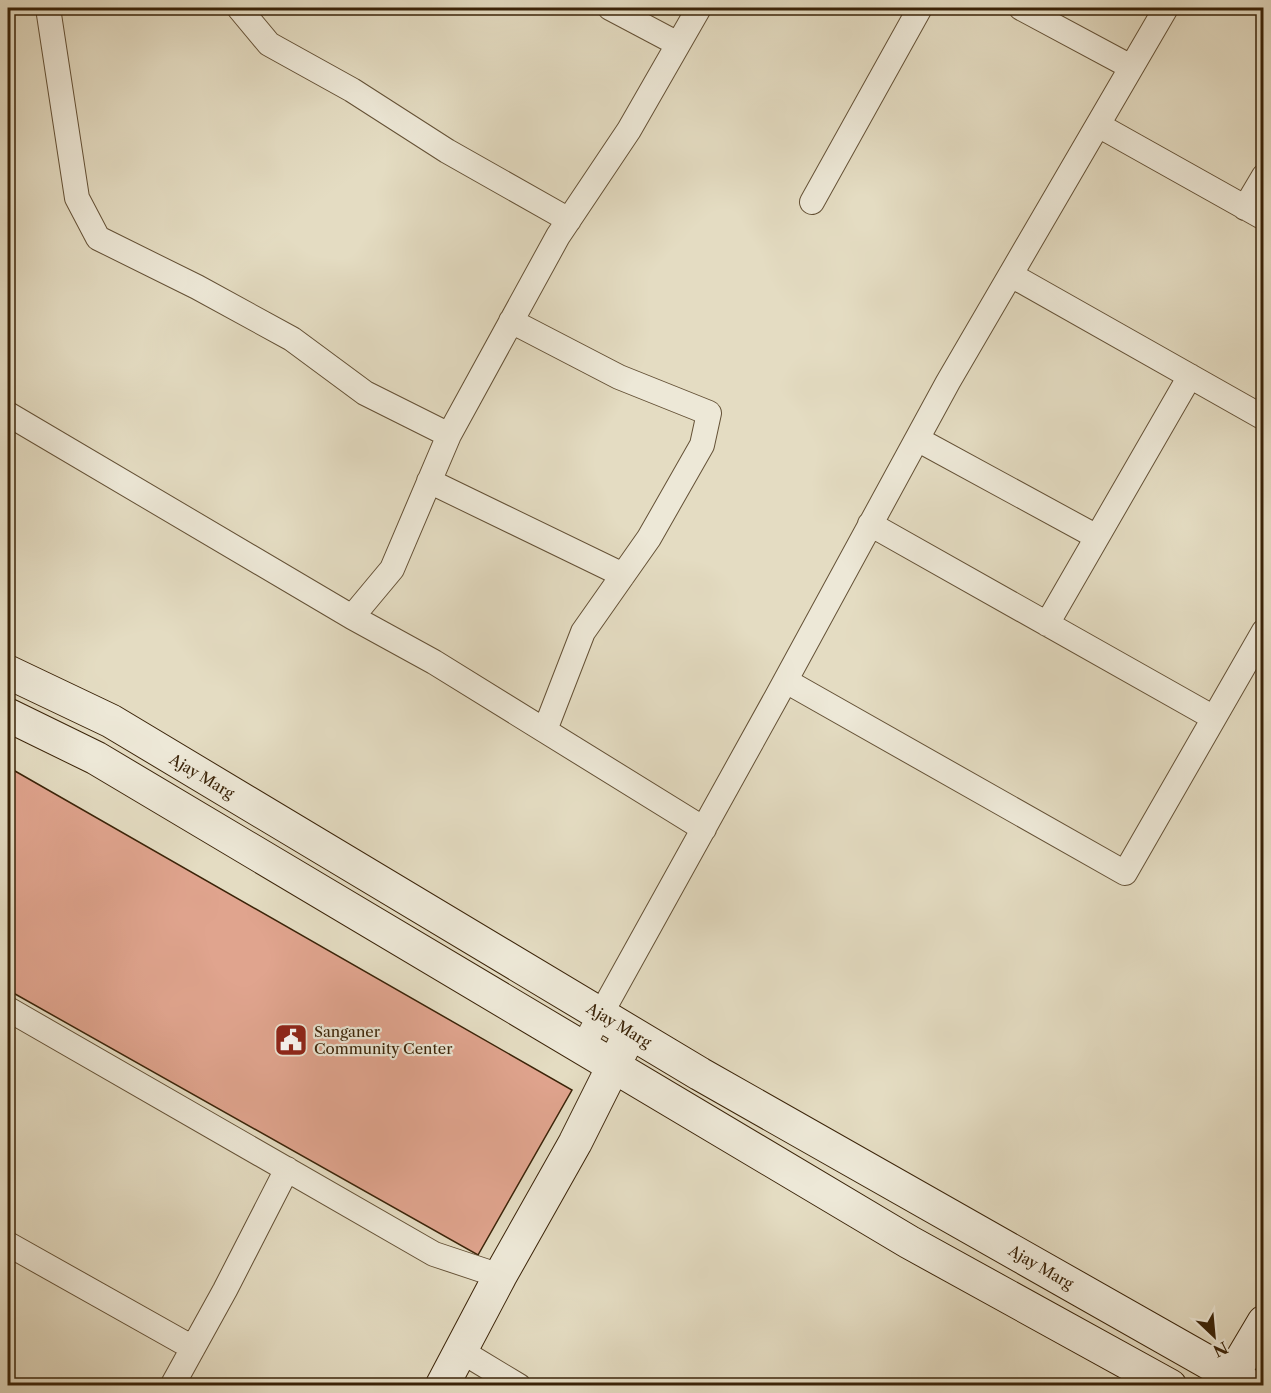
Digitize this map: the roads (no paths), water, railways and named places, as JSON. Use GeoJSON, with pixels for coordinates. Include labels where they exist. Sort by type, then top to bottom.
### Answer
{"type":"FeatureCollection","features":[{"type":"Feature","properties":{"kind":"street"},"geometry":{"type":"LineString","coordinates":[[48,8],[77,198],[98,238],[197,287],[292,339],[365,393],[449,435]]}},
{"type":"Feature","properties":{"kind":"street"},"geometry":{"type":"LineString","coordinates":[[239,8],[269,44],[352,90],[447,151],[568,220]]}},
{"type":"Feature","properties":{"kind":"street"},"geometry":{"type":"LineString","coordinates":[[610,8],[678,44]]}},
{"type":"Feature","properties":{"kind":"street"},"geometry":{"type":"LineString","coordinates":[[352,617],[392,569],[449,435],[511,321],[558,236],[629,130],[699,8]]}},
{"type":"Feature","properties":{"kind":"street"},"geometry":{"type":"LineString","coordinates":[[812,202],[920,8]]}},
{"type":"Feature","properties":{"kind":"street"},"geometry":{"type":"LineString","coordinates":[[1021,8],[1131,67]]}},
{"type":"Feature","properties":{"kind":"street"},"geometry":{"type":"LineString","coordinates":[[582,1048],[786,681],[917,439],[1166,8]]}},
{"type":"Feature","properties":{"kind":"street"},"geometry":{"type":"LineString","coordinates":[[1098,124],[1254,213],[1263,176]]}},
{"type":"Feature","properties":{"kind":"street"},"geometry":{"type":"LineString","coordinates":[[1011,275],[1263,418]]}},
{"type":"Feature","properties":{"kind":"street"},"geometry":{"type":"LineString","coordinates":[[511,321],[619,376],[709,413],[702,446],[649,537],[583,632],[545,730]]}},
{"type":"Feature","properties":{"kind":"street"},"geometry":{"type":"LineString","coordinates":[[1047,624],[1190,376]]}},
{"type":"Feature","properties":{"kind":"street"},"geometry":{"type":"LineString","coordinates":[[8,414],[352,617],[434,662],[704,829]]}},
{"type":"Feature","properties":{"kind":"street"},"geometry":{"type":"LineString","coordinates":[[917,439],[1097,537]]}},
{"type":"Feature","properties":{"kind":"street"},"geometry":{"type":"LineString","coordinates":[[429,481],[623,574]]}},
{"type":"Feature","properties":{"kind":"street"},"geometry":{"type":"LineString","coordinates":[[870,524],[1214,718]]}},
{"type":"Feature","properties":{"kind":"street"},"geometry":{"type":"LineString","coordinates":[[786,681],[1125,873],[1263,631]]}},
{"type":"Feature","properties":{"kind":"street","name":"Ajay Marg"},"geometry":{"type":"LineString","coordinates":[[8,672],[111,721],[711,1080],[1236,1382]]}},
{"type":"Feature","properties":{"kind":"street"},"geometry":{"type":"LineString","coordinates":[[8,716],[96,758],[909,1242],[1170,1386]]}},
{"type":"Feature","properties":{"kind":"street"},"geometry":{"type":"LineString","coordinates":[[8,1009],[434,1254],[500,1276]]}},
{"type":"Feature","properties":{"kind":"street"},"geometry":{"type":"LineString","coordinates":[[442,1386],[574,1143],[630,1032]]}},
{"type":"Feature","properties":{"kind":"street"},"geometry":{"type":"LineString","coordinates":[[172,1386],[225,1290],[287,1169]]}},
{"type":"Feature","properties":{"kind":"street"},"geometry":{"type":"LineString","coordinates":[[10,1251],[193,1348]]}},
{"type":"Feature","properties":{"kind":"street"},"geometry":{"type":"LineString","coordinates":[[1236,1382],[1263,1322]]}},
{"type":"Feature","properties":{"kind":"street"},"geometry":{"type":"LineString","coordinates":[[461,1351],[519,1386]]}},
{"type":"Feature","properties":{"kind":"place","name":"Sanganer Community Center"},"geometry":{"type":"Point","coordinates":[291,1040]}}]}
